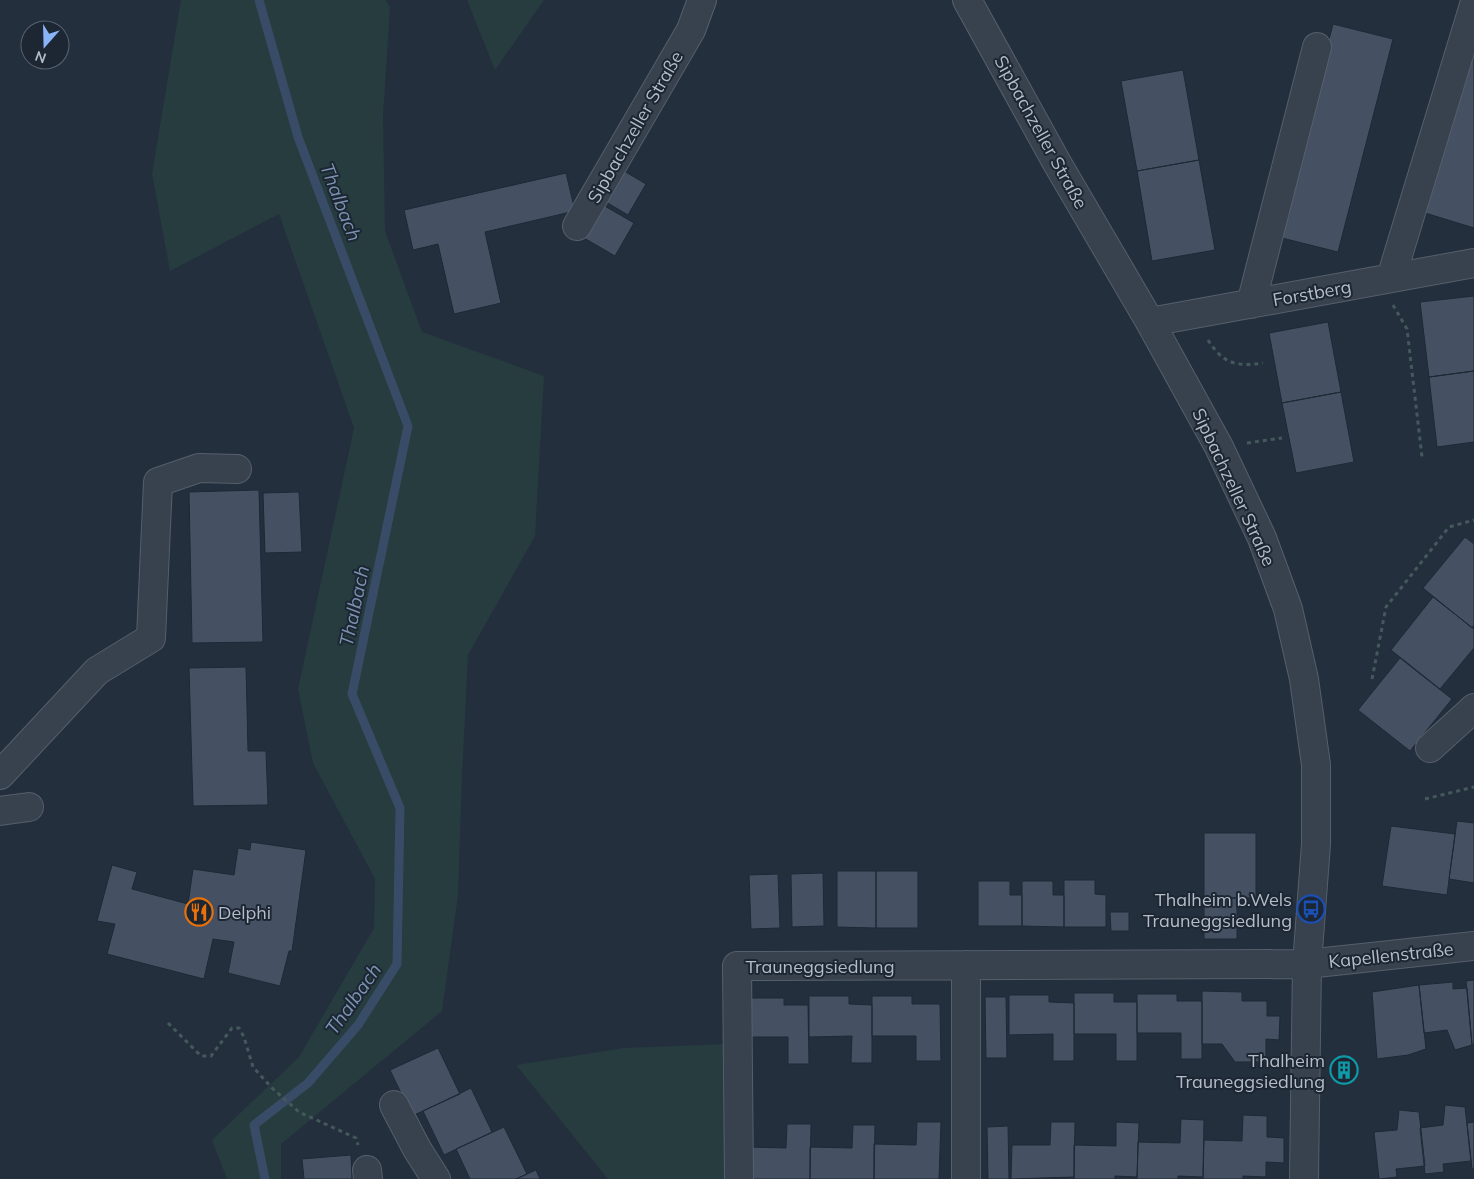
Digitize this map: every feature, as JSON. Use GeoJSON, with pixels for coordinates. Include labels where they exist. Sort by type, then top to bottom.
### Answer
{"type":"FeatureCollection","features":[{"type":"Feature","properties":{"kind":"street","name":"Sipbachzeller Straße"},"geometry":{"type":"LineString","coordinates":[[577,226],[691,30],[702,0]]}},
{"type":"Feature","properties":{"kind":"street","name":"Sipbachzeller Straße"},"geometry":{"type":"LineString","coordinates":[[968,0],[1057,164],[1150,322],[1219,446],[1262,538],[1288,609],[1304,679],[1316,765],[1316,844],[1307,964],[1304,1179]]}},
{"type":"Feature","properties":{"kind":"street"},"geometry":{"type":"LineString","coordinates":[[1385,279],[1474,5]]}},
{"type":"Feature","properties":{"kind":"street"},"geometry":{"type":"LineString","coordinates":[[1251,304],[1317,47]]}},
{"type":"Feature","properties":{"kind":"street","name":"Forstberg"},"geometry":{"type":"LineString","coordinates":[[1150,322],[1474,263]]}},
{"type":"Feature","properties":{"kind":"street"},"geometry":{"type":"LineString","coordinates":[[0,775],[97,671],[151,638],[158,482],[198,468],[236,469]]}},
{"type":"Feature","properties":{"kind":"street"},"geometry":{"type":"LineString","coordinates":[[1430,748],[1474,708]]}},
{"type":"Feature","properties":{"kind":"street"},"geometry":{"type":"LineString","coordinates":[[0,811],[29,807]]}},
{"type":"Feature","properties":{"kind":"street","name":"Kapellenstraße"},"geometry":{"type":"LineString","coordinates":[[1307,964],[1474,946]]}},
{"type":"Feature","properties":{"kind":"street","name":"Trauneggsiedlung"},"geometry":{"type":"LineString","coordinates":[[739,1179],[737,966],[1307,964]]}},
{"type":"Feature","properties":{"kind":"street"},"geometry":{"type":"LineString","coordinates":[[966,965],[966,1179]]}},
{"type":"Feature","properties":{"kind":"street"},"geometry":{"type":"LineString","coordinates":[[394,1105],[417,1149],[436,1179]]}},
{"type":"Feature","properties":{"kind":"path"},"geometry":{"type":"LineString","coordinates":[[1385,279],[1407,329],[1422,457]]}},
{"type":"Feature","properties":{"kind":"path"},"geometry":{"type":"LineString","coordinates":[[1200,313],[1205,335],[1215,351],[1229,361],[1244,366],[1263,363]]}},
{"type":"Feature","properties":{"kind":"path"},"geometry":{"type":"LineString","coordinates":[[1372,679],[1386,607],[1449,527],[1474,520]]}},
{"type":"Feature","properties":{"kind":"path"},"geometry":{"type":"LineString","coordinates":[[1425,799],[1474,787]]}},
{"type":"Feature","properties":{"kind":"path"},"geometry":{"type":"LineString","coordinates":[[168,1023],[202,1056],[210,1056],[232,1028],[239,1028],[244,1037],[253,1067],[272,1088],[300,1112],[356,1138],[367,1174]]}},
{"type":"Feature","properties":{"kind":"green space"},"geometry":{"type":"Polygon","coordinates":[[[181,0],[386,0],[390,7],[383,116],[385,231],[422,332],[544,376],[535,536],[468,655],[458,895],[442,1011],[281,1144],[281,1179],[227,1179],[212,1140],[299,1057],[374,928],[375,879],[313,763],[298,689],[354,428],[279,214],[170,271],[152,174],[181,0]]]}},
{"type":"Feature","properties":{"kind":"green space"},"geometry":{"type":"Polygon","coordinates":[[[467,0],[544,0],[495,70],[467,0]]]}},
{"type":"Feature","properties":{"kind":"green space"},"geometry":{"type":"Polygon","coordinates":[[[728,1044],[729,1179],[608,1179],[516,1065],[624,1048],[728,1044]]]}},
{"type":"Feature","properties":{"kind":"building"},"geometry":{"type":"Polygon","coordinates":[[[1333,24],[1393,39],[1338,252],[1278,237],[1333,24]]]}},
{"type":"Feature","properties":{"kind":"building"},"geometry":{"type":"Polygon","coordinates":[[[1474,41],[1474,228],[1422,212],[1474,41]]]}},
{"type":"Feature","properties":{"kind":"building"},"geometry":{"type":"Polygon","coordinates":[[[1183,70],[1199,160],[1137,171],[1121,81],[1183,70]]]}},
{"type":"Feature","properties":{"kind":"building"},"geometry":{"type":"Polygon","coordinates":[[[1199,160],[1215,250],[1152,261],[1137,171],[1199,160]]]}},
{"type":"Feature","properties":{"kind":"building"},"geometry":{"type":"Polygon","coordinates":[[[624,171],[646,184],[628,215],[606,202],[624,171]]]}},
{"type":"Feature","properties":{"kind":"building"},"geometry":{"type":"Polygon","coordinates":[[[566,173],[575,211],[485,232],[501,303],[454,314],[438,244],[413,250],[404,210],[566,173]]]}},
{"type":"Feature","properties":{"kind":"building"},"geometry":{"type":"Polygon","coordinates":[[[603,205],[634,223],[615,256],[584,238],[603,205]]]}},
{"type":"Feature","properties":{"kind":"building"},"geometry":{"type":"Polygon","coordinates":[[[1474,296],[1474,371],[1429,377],[1420,302],[1474,296]]]}},
{"type":"Feature","properties":{"kind":"building"},"geometry":{"type":"Polygon","coordinates":[[[1328,322],[1341,392],[1282,403],[1269,333],[1328,322]]]}},
{"type":"Feature","properties":{"kind":"building"},"geometry":{"type":"Polygon","coordinates":[[[1474,371],[1474,442],[1437,447],[1429,377],[1474,371]]]}},
{"type":"Feature","properties":{"kind":"building"},"geometry":{"type":"Polygon","coordinates":[[[1341,392],[1354,462],[1296,473],[1282,403],[1341,392]]]}},
{"type":"Feature","properties":{"kind":"building"},"geometry":{"type":"Polygon","coordinates":[[[259,490],[263,642],[192,643],[189,492],[259,490]]]}},
{"type":"Feature","properties":{"kind":"building"},"geometry":{"type":"Polygon","coordinates":[[[299,492],[302,552],[265,553],[263,493],[299,492]]]}},
{"type":"Feature","properties":{"kind":"building"},"geometry":{"type":"Polygon","coordinates":[[[1465,537],[1474,544],[1474,625],[1472,628],[1423,588],[1465,537]]]}},
{"type":"Feature","properties":{"kind":"building"},"geometry":{"type":"Polygon","coordinates":[[[1433,597],[1474,629],[1474,648],[1440,689],[1391,650],[1433,597]]]}},
{"type":"Feature","properties":{"kind":"building"},"geometry":{"type":"Polygon","coordinates":[[[1400,658],[1452,699],[1410,751],[1358,710],[1400,658]]]}},
{"type":"Feature","properties":{"kind":"building"},"geometry":{"type":"Polygon","coordinates":[[[246,667],[248,751],[266,751],[268,805],[193,806],[189,668],[246,667]]]}},
{"type":"Feature","properties":{"kind":"building"},"geometry":{"type":"Polygon","coordinates":[[[1457,821],[1474,823],[1474,883],[1449,879],[1457,821]]]}},
{"type":"Feature","properties":{"kind":"building"},"geometry":{"type":"Polygon","coordinates":[[[1391,826],[1455,834],[1447,895],[1382,886],[1391,826]]]}},
{"type":"Feature","properties":{"kind":"building"},"geometry":{"type":"Polygon","coordinates":[[[1204,833],[1256,833],[1256,898],[1204,898],[1204,833]]]}},
{"type":"Feature","properties":{"kind":"building","name":"Delphi"},"geometry":{"type":"Polygon","coordinates":[[[251,842],[306,850],[292,951],[289,951],[280,986],[228,973],[234,942],[213,939],[204,979],[107,954],[115,924],[97,921],[112,865],[137,872],[132,889],[188,904],[193,869],[234,875],[238,848],[250,850],[251,842]]]}},
{"type":"Feature","properties":{"kind":"building"},"geometry":{"type":"Polygon","coordinates":[[[837,871],[876,871],[876,928],[837,927],[837,871]]]}},
{"type":"Feature","properties":{"kind":"building"},"geometry":{"type":"Polygon","coordinates":[[[876,871],[918,871],[918,928],[876,928],[876,871]]]}},
{"type":"Feature","properties":{"kind":"building"},"geometry":{"type":"Polygon","coordinates":[[[823,873],[824,926],[792,927],[791,874],[823,873]]]}},
{"type":"Feature","properties":{"kind":"building"},"geometry":{"type":"Polygon","coordinates":[[[778,874],[780,928],[751,929],[749,875],[778,874]]]}},
{"type":"Feature","properties":{"kind":"building"},"geometry":{"type":"Polygon","coordinates":[[[1064,880],[1095,880],[1095,894],[1106,895],[1106,927],[1064,927],[1064,880]]]}},
{"type":"Feature","properties":{"kind":"building"},"geometry":{"type":"Polygon","coordinates":[[[978,881],[1010,881],[1010,895],[1022,895],[1022,926],[978,926],[978,881]]]}},
{"type":"Feature","properties":{"kind":"building"},"geometry":{"type":"Polygon","coordinates":[[[1022,881],[1053,881],[1053,895],[1064,895],[1064,927],[1022,926],[1022,881]]]}},
{"type":"Feature","properties":{"kind":"building"},"geometry":{"type":"Polygon","coordinates":[[[1204,898],[1237,898],[1237,939],[1204,939],[1204,898]]]}},
{"type":"Feature","properties":{"kind":"building"},"geometry":{"type":"Polygon","coordinates":[[[1110,912],[1129,912],[1129,931],[1111,931],[1110,912]]]}},
{"type":"Feature","properties":{"kind":"building"},"geometry":{"type":"Polygon","coordinates":[[[1474,980],[1474,1045],[1472,1045],[1466,981],[1474,980]]]}},
{"type":"Feature","properties":{"kind":"building"},"geometry":{"type":"Polygon","coordinates":[[[1453,982],[1453,989],[1467,988],[1472,1045],[1455,1050],[1447,1030],[1424,1033],[1419,985],[1453,982]]]}},
{"type":"Feature","properties":{"kind":"building"},"geometry":{"type":"Polygon","coordinates":[[[1419,985],[1426,1049],[1408,1055],[1377,1059],[1372,992],[1419,985]]]}},
{"type":"Feature","properties":{"kind":"building"},"geometry":{"type":"Polygon","coordinates":[[[1202,991],[1242,992],[1242,1001],[1267,1001],[1267,1016],[1280,1016],[1279,1040],[1266,1039],[1266,1062],[1235,1062],[1222,1044],[1202,1044],[1202,991]]]}},
{"type":"Feature","properties":{"kind":"building"},"geometry":{"type":"Polygon","coordinates":[[[1074,993],[1114,993],[1114,1002],[1137,1002],[1137,1061],[1116,1061],[1116,1034],[1074,1034],[1074,993]]]}},
{"type":"Feature","properties":{"kind":"building"},"geometry":{"type":"Polygon","coordinates":[[[1137,994],[1177,994],[1177,1001],[1202,1001],[1202,1059],[1181,1059],[1181,1033],[1137,1033],[1137,994]]]}},
{"type":"Feature","properties":{"kind":"building"},"geometry":{"type":"Polygon","coordinates":[[[1009,995],[1049,995],[1049,1002],[1074,1003],[1074,1061],[1053,1061],[1053,1034],[1009,1035],[1009,995]]]}},
{"type":"Feature","properties":{"kind":"building"},"geometry":{"type":"Polygon","coordinates":[[[809,996],[849,996],[849,1004],[872,1005],[872,1063],[851,1063],[852,1036],[809,1037],[809,996]]]}},
{"type":"Feature","properties":{"kind":"building"},"geometry":{"type":"Polygon","coordinates":[[[872,996],[912,996],[912,1004],[940,1004],[941,1061],[916,1061],[916,1036],[872,1036],[872,996]]]}},
{"type":"Feature","properties":{"kind":"building"},"geometry":{"type":"Polygon","coordinates":[[[985,997],[1006,997],[1007,1058],[986,1058],[985,997]]]}},
{"type":"Feature","properties":{"kind":"building"},"geometry":{"type":"Polygon","coordinates":[[[744,998],[784,998],[784,1005],[808,1005],[809,1064],[788,1064],[788,1037],[744,1037],[744,998]]]}},
{"type":"Feature","properties":{"kind":"building"},"geometry":{"type":"Polygon","coordinates":[[[438,1048],[460,1094],[412,1116],[390,1070],[438,1048]]]}},
{"type":"Feature","properties":{"kind":"building","name":"Thalheim Trauneggsiedlung"},"geometry":{"type":"Polygon","coordinates":[[[1339,1060],[1350,1060],[1349,1079],[1339,1079],[1339,1060]]]}},
{"type":"Feature","properties":{"kind":"building"},"geometry":{"type":"Polygon","coordinates":[[[471,1088],[492,1132],[444,1155],[423,1111],[471,1088]]]}},
{"type":"Feature","properties":{"kind":"building"},"geometry":{"type":"Polygon","coordinates":[[[1445,1105],[1465,1107],[1471,1161],[1443,1164],[1444,1172],[1425,1174],[1420,1128],[1443,1125],[1445,1105]]]}},
{"type":"Feature","properties":{"kind":"building"},"geometry":{"type":"Polygon","coordinates":[[[1399,1110],[1419,1112],[1425,1166],[1396,1169],[1397,1177],[1379,1179],[1374,1132],[1397,1130],[1399,1110]]]}},
{"type":"Feature","properties":{"kind":"building"},"geometry":{"type":"Polygon","coordinates":[[[1243,1115],[1267,1116],[1267,1137],[1284,1138],[1284,1163],[1266,1162],[1266,1177],[1243,1176],[1243,1179],[1203,1179],[1204,1140],[1242,1141],[1243,1115]]]}},
{"type":"Feature","properties":{"kind":"building"},"geometry":{"type":"Polygon","coordinates":[[[1181,1119],[1204,1120],[1203,1177],[1178,1176],[1178,1179],[1137,1179],[1138,1142],[1180,1143],[1181,1119]]]}},
{"type":"Feature","properties":{"kind":"building"},"geometry":{"type":"Polygon","coordinates":[[[917,1122],[941,1122],[939,1179],[874,1179],[874,1144],[916,1145],[917,1122]]]}},
{"type":"Feature","properties":{"kind":"building"},"geometry":{"type":"Polygon","coordinates":[[[1051,1122],[1075,1122],[1074,1177],[1011,1179],[1012,1145],[1050,1145],[1051,1122]]]}},
{"type":"Feature","properties":{"kind":"building"},"geometry":{"type":"Polygon","coordinates":[[[1116,1122],[1139,1123],[1137,1177],[1115,1176],[1115,1179],[1074,1179],[1074,1145],[1116,1146],[1116,1122]]]}},
{"type":"Feature","properties":{"kind":"building"},"geometry":{"type":"Polygon","coordinates":[[[1474,1122],[1474,1169],[1472,1169],[1467,1123],[1474,1122]]]}},
{"type":"Feature","properties":{"kind":"building"},"geometry":{"type":"Polygon","coordinates":[[[787,1124],[811,1124],[810,1179],[747,1179],[748,1147],[786,1148],[787,1124]]]}},
{"type":"Feature","properties":{"kind":"building"},"geometry":{"type":"Polygon","coordinates":[[[853,1125],[875,1125],[874,1179],[810,1179],[810,1147],[852,1148],[853,1125]]]}},
{"type":"Feature","properties":{"kind":"building"},"geometry":{"type":"Polygon","coordinates":[[[1008,1126],[1009,1179],[988,1179],[987,1127],[1008,1126]]]}},
{"type":"Feature","properties":{"kind":"building"},"geometry":{"type":"Polygon","coordinates":[[[504,1127],[527,1174],[516,1179],[470,1179],[456,1149],[504,1127]]]}},
{"type":"Feature","properties":{"kind":"building"},"geometry":{"type":"Polygon","coordinates":[[[351,1155],[352,1179],[304,1179],[302,1159],[351,1155]]]}},
{"type":"Feature","properties":{"kind":"building"},"geometry":{"type":"Polygon","coordinates":[[[536,1170],[540,1179],[516,1179],[527,1174],[536,1170]]]}},
{"type":"Feature","properties":{"kind":"waterway","name":"Thalbach"},"geometry":{"type":"LineString","coordinates":[[259,0],[298,137],[408,426],[352,694],[400,808],[397,964],[358,1025],[308,1083],[254,1125],[265,1179]]}},
{"type":"Feature","properties":{"kind":"place","name":"Thalheim b.Wels Trauneggsiedlung"},"geometry":{"type":"Point","coordinates":[1311,909]}},
{"type":"Feature","properties":{"kind":"place","name":"Delphi"},"geometry":{"type":"Point","coordinates":[199,912]}},
{"type":"Feature","properties":{"kind":"place","name":"Thalheim Trauneggsiedlung"},"geometry":{"type":"Point","coordinates":[1344,1070]}}]}
